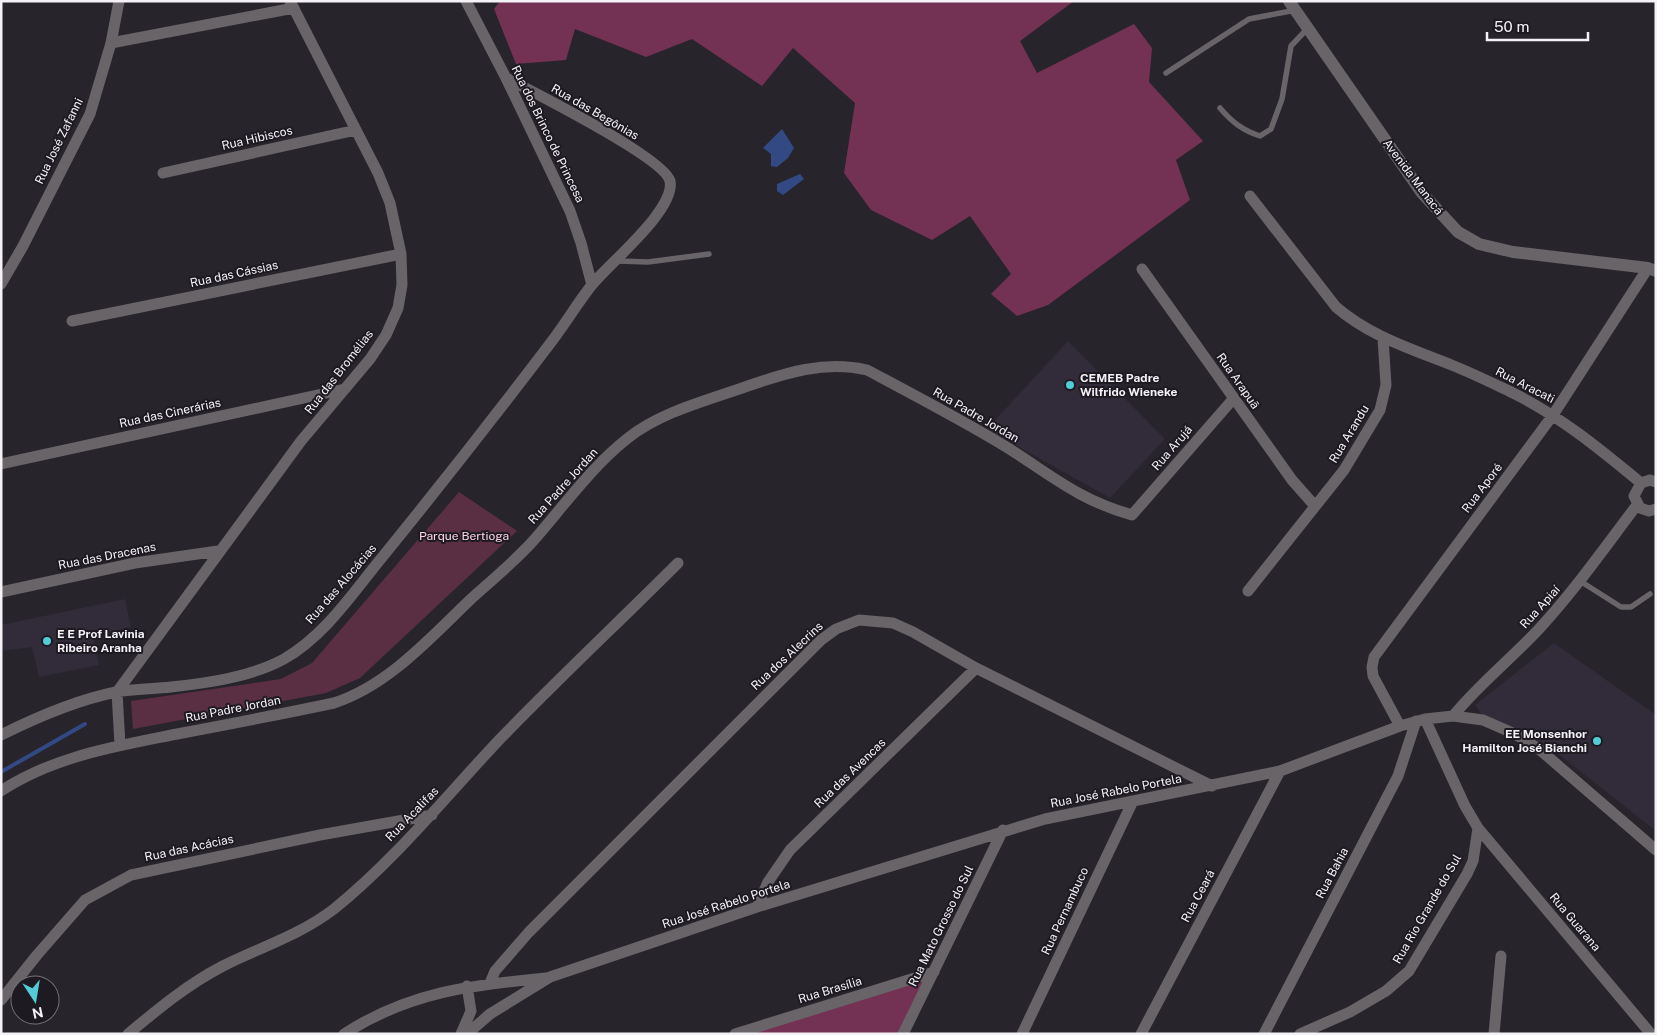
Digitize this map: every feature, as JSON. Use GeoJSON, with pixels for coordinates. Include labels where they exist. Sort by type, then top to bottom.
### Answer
{"type":"FeatureCollection","features":[{"type":"Feature","properties":{"kind":"street","name":"Rua José Zafanni"},"geometry":{"type":"LineString","coordinates":[[1,284],[23,246],[90,114],[111,43],[119,1]]}},
{"type":"Feature","properties":{"kind":"street","name":"Rua dos Brinco de Princesa"},"geometry":{"type":"LineString","coordinates":[[466,1],[506,78],[570,211],[579,235],[592,285]]}},
{"type":"Feature","properties":{"kind":"street"},"geometry":{"type":"LineString","coordinates":[[111,43],[292,5]]}},
{"type":"Feature","properties":{"kind":"street","name":"Rua das Bromélias"},"geometry":{"type":"LineString","coordinates":[[117,692],[218,551],[301,441],[370,359],[386,335],[398,308],[402,285],[401,254],[390,203],[378,173],[292,5]]}},
{"type":"Feature","properties":{"kind":"street","name":"Avenida Manacá"},"geometry":{"type":"LineString","coordinates":[[1292,6],[1422,193],[1458,232],[1479,244],[1513,252],[1652,270]]}},
{"type":"Feature","properties":{"kind":"street","name":"Rua das Begônias"},"geometry":{"type":"LineString","coordinates":[[506,78],[617,139],[659,167],[667,175],[670,184],[666,198],[634,244],[617,261]]}},
{"type":"Feature","properties":{"kind":"street","name":"Rua Hibiscos"},"geometry":{"type":"LineString","coordinates":[[163,174],[356,130]]}},
{"type":"Feature","properties":{"kind":"street"},"geometry":{"type":"LineString","coordinates":[[1250,196],[1336,307],[1349,318],[1383,338]]}},
{"type":"Feature","properties":{"kind":"street","name":"Rua das Cássias"},"geometry":{"type":"LineString","coordinates":[[72,321],[401,254]]}},
{"type":"Feature","properties":{"kind":"street"},"geometry":{"type":"LineString","coordinates":[[592,285],[617,261]]}},
{"type":"Feature","properties":{"kind":"street","name":"Rua Arapuã"},"geometry":{"type":"LineString","coordinates":[[1142,269],[1292,480],[1315,506]]}},
{"type":"Feature","properties":{"kind":"street","name":"Rua Aporé"},"geometry":{"type":"LineString","coordinates":[[1400,726],[1373,676],[1374,657],[1420,592],[1554,415],[1652,270]]}},
{"type":"Feature","properties":{"kind":"street","name":"Rua das Alocácias"},"geometry":{"type":"LineString","coordinates":[[1,735],[33,720],[117,692],[173,687],[250,672],[271,665],[302,647],[338,611],[433,495],[558,333],[592,285]]}},
{"type":"Feature","properties":{"kind":"street","name":"Rua Aracati"},"geometry":{"type":"LineString","coordinates":[[1383,338],[1456,366],[1554,415],[1640,483]]}},
{"type":"Feature","properties":{"kind":"street","name":"Rua Arandu"},"geometry":{"type":"LineString","coordinates":[[1248,591],[1344,470],[1380,410],[1386,386],[1383,338]]}},
{"type":"Feature","properties":{"kind":"street","name":"Rua Padre Jordan"},"geometry":{"type":"LineString","coordinates":[[1,791],[30,774],[60,761],[120,745],[334,703],[358,694],[384,677],[449,620],[531,543],[611,454],[644,426],[693,404],[778,375],[806,368],[848,366],[867,370],[1007,448],[1070,490],[1103,506],[1132,515]]}},
{"type":"Feature","properties":{"kind":"street","name":"Rua das Cinerárias"},"geometry":{"type":"LineString","coordinates":[[1,464],[345,389]]}},
{"type":"Feature","properties":{"kind":"street","name":"Rua Arujá"},"geometry":{"type":"LineString","coordinates":[[1132,515],[1234,398]]}},
{"type":"Feature","properties":{"kind":"street"},"geometry":{"type":"LineString","coordinates":[[1655,481],[1640,483],[1634,496],[1637,506],[1644,510],[1656,509]]}},
{"type":"Feature","properties":{"kind":"street","name":"Rua Apiaí"},"geometry":{"type":"LineString","coordinates":[[1453,716],[1470,695],[1504,666],[1540,628],[1580,581],[1637,506]]}},
{"type":"Feature","properties":{"kind":"street","name":"Rua das Dracenas"},"geometry":{"type":"LineString","coordinates":[[1,592],[135,563],[218,551]]}},
{"type":"Feature","properties":{"kind":"street","name":"Rua Acalifas"},"geometry":{"type":"LineString","coordinates":[[128,1034],[193,983],[224,966],[300,931],[332,910],[362,884],[432,815],[500,739],[678,563]]}},
{"type":"Feature","properties":{"kind":"street","name":"Rua dos Alecrins"},"geometry":{"type":"LineString","coordinates":[[490,983],[495,971],[529,932],[758,701],[836,629],[859,620],[893,623],[913,632],[976,668],[1212,786]]}},
{"type":"Feature","properties":{"kind":"street","name":"Rua das Avencas"},"geometry":{"type":"LineString","coordinates":[[757,907],[768,882],[790,850],[976,668]]}},
{"type":"Feature","properties":{"kind":"street"},"geometry":{"type":"LineString","coordinates":[[117,692],[120,745]]}},
{"type":"Feature","properties":{"kind":"street","name":"Rua José Rabelo Portela"},"geometry":{"type":"LineString","coordinates":[[550,977],[757,907],[1003,830],[1045,819],[1280,771],[1400,726],[1420,720],[1453,716],[1482,720],[1515,734],[1539,749],[1656,850]]}},
{"type":"Feature","properties":{"kind":"street"},"geometry":{"type":"LineString","coordinates":[[1420,720],[1478,828]]}},
{"type":"Feature","properties":{"kind":"street","name":"Rua Bahia"},"geometry":{"type":"LineString","coordinates":[[1264,1034],[1398,776],[1420,720]]}},
{"type":"Feature","properties":{"kind":"street","name":"Rua Ceará"},"geometry":{"type":"LineString","coordinates":[[1141,1034],[1280,771]]}},
{"type":"Feature","properties":{"kind":"street","name":"Rua Pernambuco"},"geometry":{"type":"LineString","coordinates":[[1022,1034],[1133,801]]}},
{"type":"Feature","properties":{"kind":"street","name":"Rua das Acácias"},"geometry":{"type":"LineString","coordinates":[[1,1000],[43,947],[85,900],[131,875],[320,835],[432,815]]}},
{"type":"Feature","properties":{"kind":"street","name":"Rua Rio Grande do Sul"},"geometry":{"type":"LineString","coordinates":[[1300,1034],[1350,1012],[1386,991],[1409,971],[1467,874],[1473,861],[1478,828]]}},
{"type":"Feature","properties":{"kind":"street","name":"Rua Guarana"},"geometry":{"type":"LineString","coordinates":[[1478,828],[1651,1034]]}},
{"type":"Feature","properties":{"kind":"street","name":"Rua Mato Grosso do Sul"},"geometry":{"type":"LineString","coordinates":[[903,1034],[1003,830]]}},
{"type":"Feature","properties":{"kind":"street"},"geometry":{"type":"LineString","coordinates":[[1494,1034],[1501,956]]}},
{"type":"Feature","properties":{"kind":"street","name":"Rua Brasília"},"geometry":{"type":"LineString","coordinates":[[735,1034],[934,972]]}},
{"type":"Feature","properties":{"kind":"street"},"geometry":{"type":"LineString","coordinates":[[344,1034],[391,1007],[427,995],[467,986],[550,977]]}},
{"type":"Feature","properties":{"kind":"street"},"geometry":{"type":"LineString","coordinates":[[467,1034],[490,1014],[550,977]]}},
{"type":"Feature","properties":{"kind":"street"},"geometry":{"type":"LineString","coordinates":[[461,1034],[471,1011],[467,986]]}},
{"type":"Feature","properties":{"kind":"lane"},"geometry":{"type":"LineString","coordinates":[[1166,73],[1249,19],[1292,6]]}},
{"type":"Feature","properties":{"kind":"lane"},"geometry":{"type":"LineString","coordinates":[[1220,108],[1236,126],[1248,132],[1260,136],[1271,129],[1282,100],[1291,46],[1308,28]]}},
{"type":"Feature","properties":{"kind":"lane"},"geometry":{"type":"LineString","coordinates":[[617,261],[648,262],[708,254]]}},
{"type":"Feature","properties":{"kind":"lane"},"geometry":{"type":"LineString","coordinates":[[1580,581],[1620,607],[1630,607],[1650,594]]}},
{"type":"Feature","properties":{"kind":"shaded area"},"geometry":{"type":"Polygon","coordinates":[[[500,1],[1074,1],[1020,41],[1037,73],[1134,24],[1152,48],[1149,82],[1203,141],[1176,160],[1190,200],[1048,305],[1017,316],[991,294],[1011,274],[970,216],[932,240],[871,210],[844,173],[855,103],[793,48],[762,86],[692,39],[646,57],[575,29],[566,60],[516,64],[494,9],[500,1]]]}},
{"type":"Feature","properties":{"kind":"shaded area","name":"CEMEB Padre Wilfrido Wieneke"},"geometry":{"type":"Polygon","coordinates":[[[1068,341],[1165,439],[1110,498],[987,429],[1068,341]]]}},
{"type":"Feature","properties":{"kind":"shaded area","name":"E E Prof Lavinia Ribeiro Aranha"},"geometry":{"type":"Polygon","coordinates":[[[125,599],[131,627],[93,636],[99,665],[39,677],[32,647],[1,651],[1,625],[125,599]]]}},
{"type":"Feature","properties":{"kind":"shaded area","name":"EE Monsenhor Hamilton José Bianchi"},"geometry":{"type":"Polygon","coordinates":[[[1554,643],[1656,715],[1656,831],[1557,753],[1520,730],[1482,715],[1475,705],[1554,643]]]}},
{"type":"Feature","properties":{"kind":"shaded area"},"geometry":{"type":"Polygon","coordinates":[[[934,972],[903,1034],[735,1034],[934,972]]]}},
{"type":"Feature","properties":{"kind":"green space","name":"Parque Bertioga"},"geometry":{"type":"Polygon","coordinates":[[[459,492],[517,531],[360,678],[326,693],[133,729],[131,701],[281,679],[312,663],[459,492]]]}},
{"type":"Feature","properties":{"kind":"water"},"geometry":{"type":"Polygon","coordinates":[[[782,129],[794,148],[788,158],[777,167],[771,166],[771,154],[763,148],[782,129]]]}},
{"type":"Feature","properties":{"kind":"water"},"geometry":{"type":"Polygon","coordinates":[[[800,174],[804,179],[783,195],[777,191],[777,184],[800,174]]]}},
{"type":"Feature","properties":{"kind":"waterway"},"geometry":{"type":"LineString","coordinates":[[1,772],[85,724]]}},
{"type":"Feature","properties":{"kind":"place","name":"CEMEB Padre Wilfrido Wieneke"},"geometry":{"type":"Point","coordinates":[1070,385]}},
{"type":"Feature","properties":{"kind":"place","name":"E E Prof Lavinia Ribeiro Aranha"},"geometry":{"type":"Point","coordinates":[47,641]}},
{"type":"Feature","properties":{"kind":"place","name":"EE Monsenhor Hamilton José Bianchi"},"geometry":{"type":"Point","coordinates":[1597,741]}}]}
